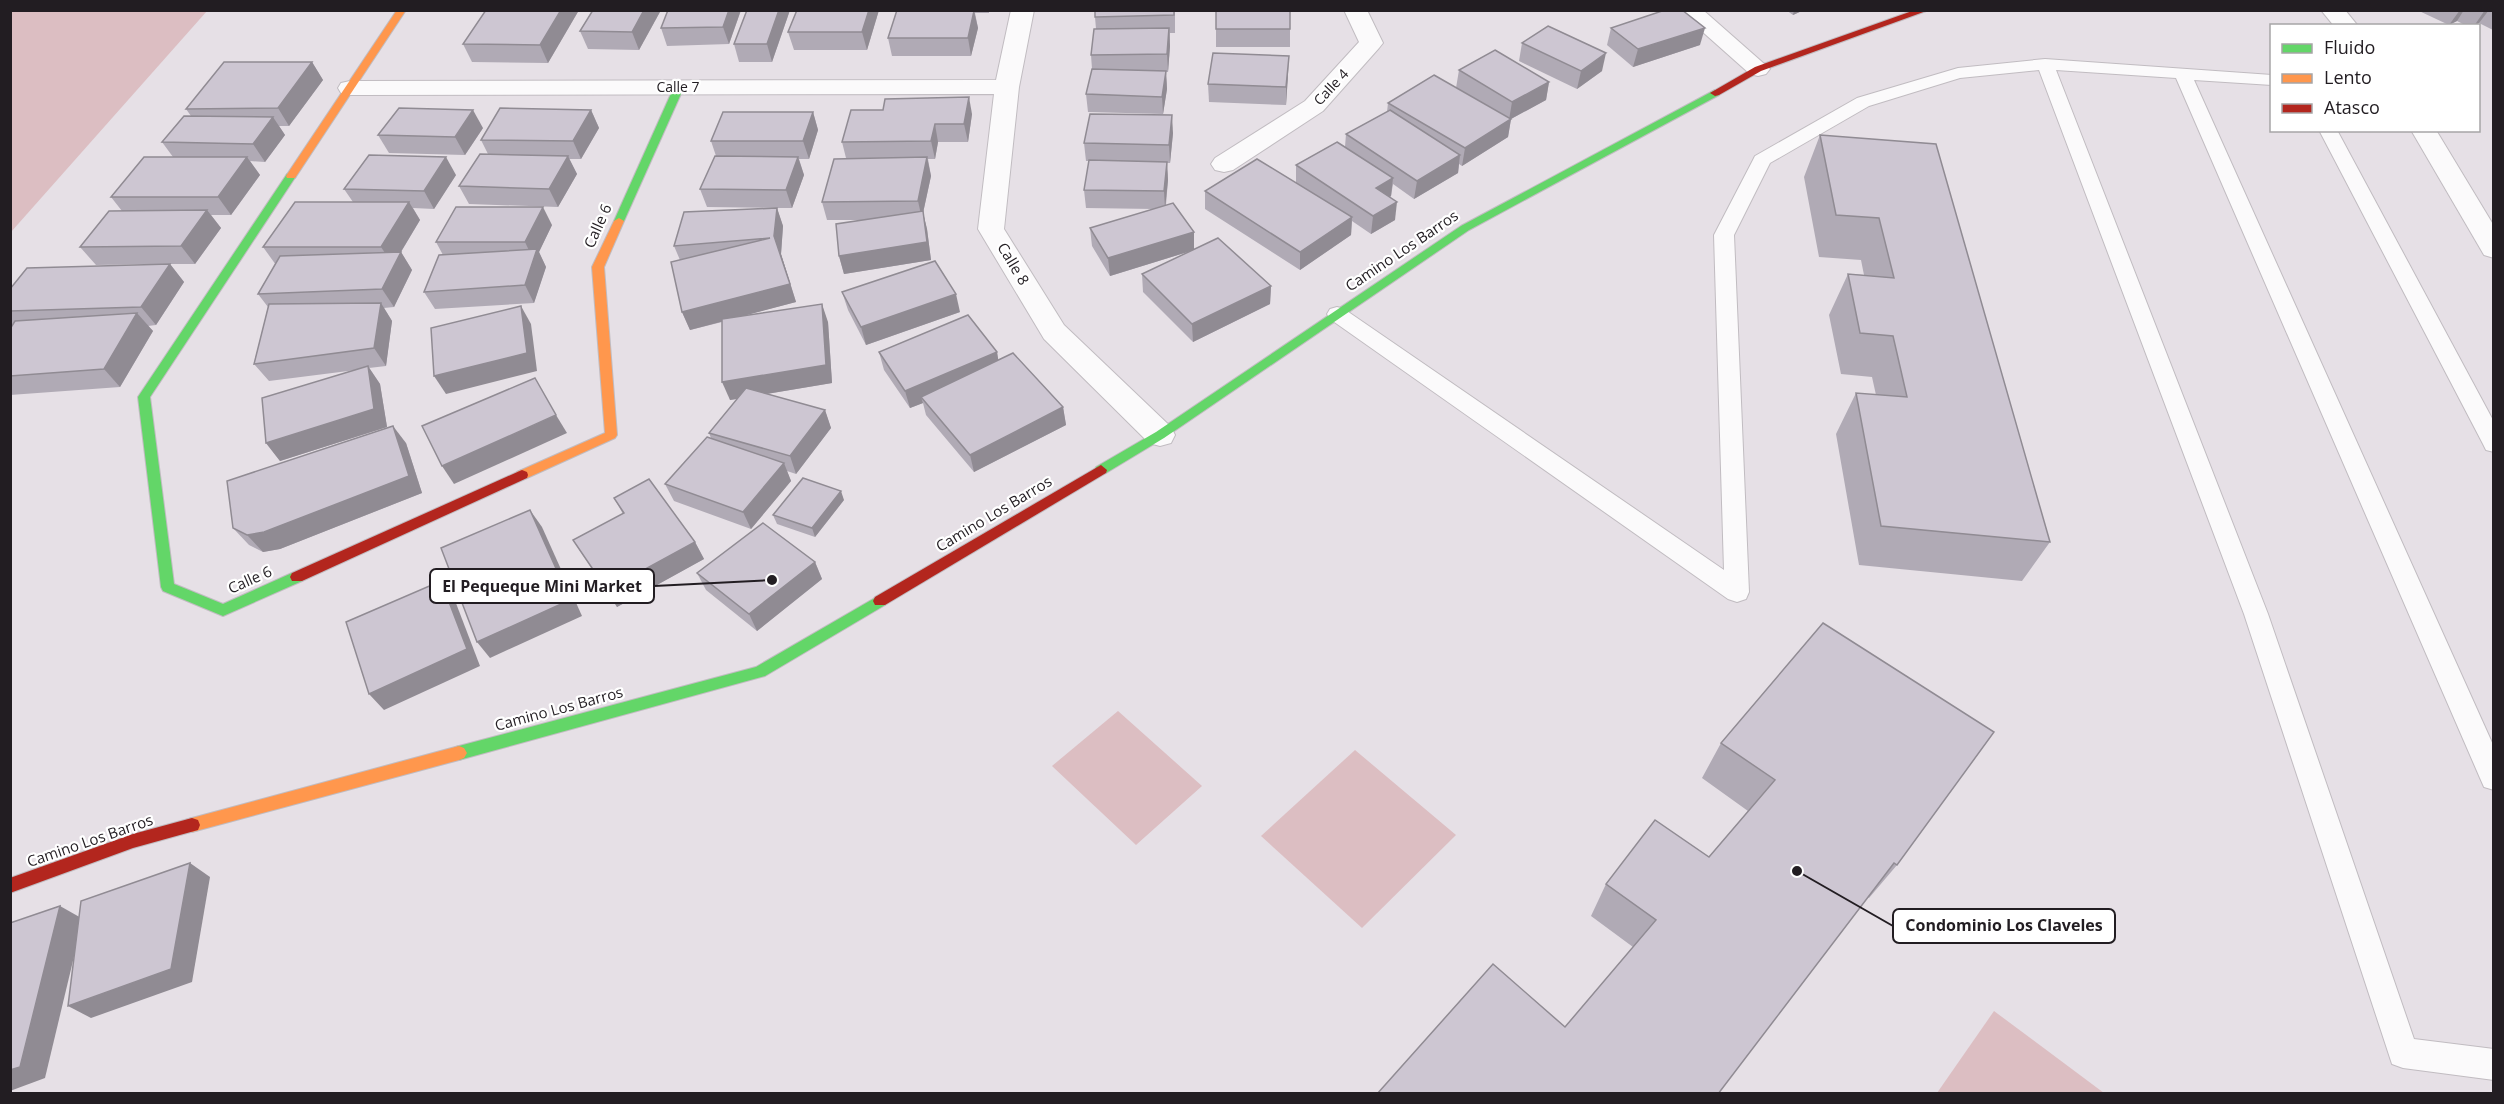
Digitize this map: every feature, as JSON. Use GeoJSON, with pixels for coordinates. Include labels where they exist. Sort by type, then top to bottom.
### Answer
{"type":"FeatureCollection","features":[{"type":"Feature","properties":{"kind":"street","name":"Calle 6"},"geometry":{"type":"LineString","coordinates":[[402,10],[144,397],[168,587],[223,610],[611,435],[598,267],[679,87]]}},
{"type":"Feature","properties":{"kind":"street","name":"Calle 8"},"geometry":{"type":"LineString","coordinates":[[1023,10],[1006,87],[991,229],[1054,332],[1160,435]]}},
{"type":"Feature","properties":{"kind":"street","name":"Calle 4"},"geometry":{"type":"LineString","coordinates":[[1224,164],[1314,106],[1371,43],[1355,10]]}},
{"type":"Feature","properties":{"kind":"street"},"geometry":{"type":"LineString","coordinates":[[1689,10],[1758,69]]}},
{"type":"Feature","properties":{"kind":"street","name":"Camino Los Barros"},"geometry":{"type":"LineString","coordinates":[[10,886],[133,841],[760,672],[1160,435],[1465,228],[1758,69],[1925,10]]}},
{"type":"Feature","properties":{"kind":"street"},"geometry":{"type":"LineString","coordinates":[[2332,10],[2345,24]]}},
{"type":"Feature","properties":{"kind":"street","name":"Calle 7"},"geometry":{"type":"LineString","coordinates":[[350,88],[1006,87]]}},
{"type":"Feature","properties":{"kind":"street"},"geometry":{"type":"LineString","coordinates":[[2424,132],[2493,249]]}},
{"type":"Feature","properties":{"kind":"lane"},"geometry":{"type":"LineString","coordinates":[[2044,64],[2256,614],[2403,1053],[2493,1065]]}},
{"type":"Feature","properties":{"kind":"lane"},"geometry":{"type":"LineString","coordinates":[[1337,314],[1737,592],[1724,235],[1762,160],[1863,102],[1958,73],[2044,64],[2270,81]]}},
{"type":"Feature","properties":{"kind":"lane"},"geometry":{"type":"LineString","coordinates":[[2182,73],[2493,778]]}},
{"type":"Feature","properties":{"kind":"lane"},"geometry":{"type":"LineString","coordinates":[[2329,132],[2493,444]]}},
{"type":"Feature","properties":{"kind":"shaded area"},"geometry":{"type":"Polygon","coordinates":[[[10,11],[207,11],[11,232],[10,11]]]}},
{"type":"Feature","properties":{"kind":"shaded area"},"geometry":{"type":"Polygon","coordinates":[[[1118,711],[1202,786],[1136,845],[1052,766],[1118,711]]]}},
{"type":"Feature","properties":{"kind":"shaded area"},"geometry":{"type":"Polygon","coordinates":[[[1355,750],[1456,835],[1362,928],[1261,836],[1355,750]]]}},
{"type":"Feature","properties":{"kind":"shaded area"},"geometry":{"type":"Polygon","coordinates":[[[1994,1011],[2104,1093],[1937,1093],[1994,1011]]]}},
{"type":"Feature","properties":{"kind":"building"},"geometry":{"type":"Polygon","coordinates":[[[486,10],[561,10],[540,45],[463,44],[486,10]]]}},
{"type":"Feature","properties":{"kind":"building"},"geometry":{"type":"Polygon","coordinates":[[[593,10],[644,10],[632,32],[580,31],[593,10]]]}},
{"type":"Feature","properties":{"kind":"building"},"geometry":{"type":"Polygon","coordinates":[[[668,10],[729,10],[723,27],[661,28],[668,10]]]}},
{"type":"Feature","properties":{"kind":"building"},"geometry":{"type":"Polygon","coordinates":[[[747,10],[779,10],[767,44],[734,44],[747,10]]]}},
{"type":"Feature","properties":{"kind":"building"},"geometry":{"type":"Polygon","coordinates":[[[797,10],[869,10],[862,32],[788,32],[797,10]]]}},
{"type":"Feature","properties":{"kind":"building"},"geometry":{"type":"Polygon","coordinates":[[[897,10],[974,11],[968,38],[888,38],[897,10]]]}},
{"type":"Feature","properties":{"kind":"building"},"geometry":{"type":"Polygon","coordinates":[[[1095,10],[1174,10],[1174,15],[1095,17],[1095,10]]]}},
{"type":"Feature","properties":{"kind":"building"},"geometry":{"type":"Polygon","coordinates":[[[1216,10],[1290,10],[1290,29],[1216,29],[1216,10]]]}},
{"type":"Feature","properties":{"kind":"building"},"geometry":{"type":"Polygon","coordinates":[[[1665,10],[1682,10],[1705,28],[1638,49],[1611,28],[1665,10]]]}},
{"type":"Feature","properties":{"kind":"building"},"geometry":{"type":"Polygon","coordinates":[[[1548,26],[1606,53],[1581,71],[1522,43],[1548,26]]]}},
{"type":"Feature","properties":{"kind":"building"},"geometry":{"type":"Polygon","coordinates":[[[1169,28],[1167,54],[1091,55],[1094,29],[1169,28]]]}},
{"type":"Feature","properties":{"kind":"building"},"geometry":{"type":"Polygon","coordinates":[[[1495,50],[1549,82],[1512,102],[1459,70],[1495,50]]]}},
{"type":"Feature","properties":{"kind":"building"},"geometry":{"type":"Polygon","coordinates":[[[1213,53],[1289,56],[1286,87],[1208,84],[1213,53]]]}},
{"type":"Feature","properties":{"kind":"building"},"geometry":{"type":"Polygon","coordinates":[[[224,62],[312,62],[278,108],[186,109],[224,62]]]}},
{"type":"Feature","properties":{"kind":"building"},"geometry":{"type":"Polygon","coordinates":[[[1092,69],[1166,71],[1162,97],[1086,94],[1092,69]]]}},
{"type":"Feature","properties":{"kind":"building"},"geometry":{"type":"Polygon","coordinates":[[[1434,75],[1511,119],[1465,148],[1388,103],[1434,75]]]}},
{"type":"Feature","properties":{"kind":"building"},"geometry":{"type":"Polygon","coordinates":[[[969,97],[964,124],[935,124],[931,141],[842,142],[851,110],[883,110],[885,99],[969,97]]]}},
{"type":"Feature","properties":{"kind":"building"},"geometry":{"type":"Polygon","coordinates":[[[399,108],[473,110],[455,137],[378,135],[399,108]]]}},
{"type":"Feature","properties":{"kind":"building"},"geometry":{"type":"Polygon","coordinates":[[[500,108],[591,110],[573,141],[481,140],[500,108]]]}},
{"type":"Feature","properties":{"kind":"building"},"geometry":{"type":"Polygon","coordinates":[[[1390,110],[1460,155],[1417,181],[1346,134],[1390,110]]]}},
{"type":"Feature","properties":{"kind":"building"},"geometry":{"type":"Polygon","coordinates":[[[723,112],[813,112],[803,141],[711,141],[723,112]]]}},
{"type":"Feature","properties":{"kind":"building"},"geometry":{"type":"Polygon","coordinates":[[[1090,114],[1172,115],[1169,145],[1084,143],[1090,114]]]}},
{"type":"Feature","properties":{"kind":"building"},"geometry":{"type":"Polygon","coordinates":[[[184,116],[273,117],[253,144],[162,142],[184,116]]]}},
{"type":"Feature","properties":{"kind":"building"},"geometry":{"type":"Polygon","coordinates":[[[1820,135],[1936,144],[2050,542],[1881,526],[1856,393],[1907,397],[1893,336],[1860,333],[1848,274],[1894,278],[1879,218],[1836,215],[1820,135]]]}},
{"type":"Feature","properties":{"kind":"building"},"geometry":{"type":"Polygon","coordinates":[[[1337,142],[1393,178],[1376,188],[1397,202],[1373,216],[1296,165],[1337,142]]]}},
{"type":"Feature","properties":{"kind":"building"},"geometry":{"type":"Polygon","coordinates":[[[480,154],[568,156],[549,189],[459,186],[480,154]]]}},
{"type":"Feature","properties":{"kind":"building"},"geometry":{"type":"Polygon","coordinates":[[[369,155],[446,157],[424,191],[344,189],[369,155]]]}},
{"type":"Feature","properties":{"kind":"building"},"geometry":{"type":"Polygon","coordinates":[[[715,156],[798,157],[786,190],[700,189],[715,156]]]}},
{"type":"Feature","properties":{"kind":"building"},"geometry":{"type":"Polygon","coordinates":[[[144,157],[247,157],[218,197],[111,197],[144,157]]]}},
{"type":"Feature","properties":{"kind":"building"},"geometry":{"type":"Polygon","coordinates":[[[927,157],[918,201],[822,202],[834,159],[927,157]]]}},
{"type":"Feature","properties":{"kind":"building"},"geometry":{"type":"Polygon","coordinates":[[[1257,159],[1352,217],[1300,252],[1205,191],[1257,159]]]}},
{"type":"Feature","properties":{"kind":"building"},"geometry":{"type":"Polygon","coordinates":[[[1089,160],[1167,162],[1164,191],[1084,190],[1089,160]]]}},
{"type":"Feature","properties":{"kind":"building"},"geometry":{"type":"Polygon","coordinates":[[[295,202],[409,202],[381,247],[263,247],[295,202]]]}},
{"type":"Feature","properties":{"kind":"building"},"geometry":{"type":"Polygon","coordinates":[[[1173,203],[1194,232],[1108,258],[1090,228],[1173,203]]]}},
{"type":"Feature","properties":{"kind":"building"},"geometry":{"type":"Polygon","coordinates":[[[456,207],[543,207],[525,242],[436,242],[456,207]]]}},
{"type":"Feature","properties":{"kind":"building"},"geometry":{"type":"Polygon","coordinates":[[[777,208],[774,236],[790,284],[682,312],[671,262],[770,238],[674,246],[684,212],[777,208]]]}},
{"type":"Feature","properties":{"kind":"building"},"geometry":{"type":"Polygon","coordinates":[[[207,210],[181,246],[80,247],[109,211],[207,210]]]}},
{"type":"Feature","properties":{"kind":"building"},"geometry":{"type":"Polygon","coordinates":[[[923,211],[927,242],[839,256],[836,224],[923,211]]]}},
{"type":"Feature","properties":{"kind":"building"},"geometry":{"type":"Polygon","coordinates":[[[1218,238],[1271,286],[1192,324],[1142,274],[1218,238]]]}},
{"type":"Feature","properties":{"kind":"building"},"geometry":{"type":"Polygon","coordinates":[[[537,249],[525,285],[424,292],[439,255],[537,249]]]}},
{"type":"Feature","properties":{"kind":"building"},"geometry":{"type":"Polygon","coordinates":[[[401,252],[382,289],[258,294],[280,256],[401,252]]]}},
{"type":"Feature","properties":{"kind":"building"},"geometry":{"type":"Polygon","coordinates":[[[935,261],[956,294],[861,327],[842,292],[935,261]]]}},
{"type":"Feature","properties":{"kind":"building"},"geometry":{"type":"Polygon","coordinates":[[[170,264],[141,307],[10,311],[10,289],[27,268],[170,264]]]}},
{"type":"Feature","properties":{"kind":"building"},"geometry":{"type":"Polygon","coordinates":[[[381,303],[374,348],[254,364],[269,304],[381,303]]]}},
{"type":"Feature","properties":{"kind":"building"},"geometry":{"type":"Polygon","coordinates":[[[822,304],[826,365],[722,382],[722,319],[822,304]]]}},
{"type":"Feature","properties":{"kind":"building"},"geometry":{"type":"Polygon","coordinates":[[[521,306],[527,353],[434,376],[431,328],[521,306]]]}},
{"type":"Feature","properties":{"kind":"building"},"geometry":{"type":"Polygon","coordinates":[[[137,313],[104,369],[10,376],[10,329],[15,321],[137,313]]]}},
{"type":"Feature","properties":{"kind":"building"},"geometry":{"type":"Polygon","coordinates":[[[968,315],[997,352],[905,391],[879,352],[968,315]]]}},
{"type":"Feature","properties":{"kind":"building"},"geometry":{"type":"Polygon","coordinates":[[[1013,353],[1063,407],[970,455],[921,397],[1013,353]]]}},
{"type":"Feature","properties":{"kind":"building"},"geometry":{"type":"Polygon","coordinates":[[[368,366],[374,409],[266,443],[262,398],[368,366]]]}},
{"type":"Feature","properties":{"kind":"building"},"geometry":{"type":"Polygon","coordinates":[[[535,378],[556,415],[442,466],[422,426],[535,378]]]}},
{"type":"Feature","properties":{"kind":"building"},"geometry":{"type":"Polygon","coordinates":[[[746,388],[825,410],[790,456],[709,433],[746,388]]]}},
{"type":"Feature","properties":{"kind":"building"},"geometry":{"type":"Polygon","coordinates":[[[393,426],[409,476],[264,532],[247,535],[233,528],[227,481],[393,426]]]}},
{"type":"Feature","properties":{"kind":"building"},"geometry":{"type":"Polygon","coordinates":[[[707,437],[784,463],[743,512],[665,484],[707,437]]]}},
{"type":"Feature","properties":{"kind":"building"},"geometry":{"type":"Polygon","coordinates":[[[803,478],[841,491],[812,528],[773,515],[803,478]]]}},
{"type":"Feature","properties":{"kind":"building"},"geometry":{"type":"Polygon","coordinates":[[[649,479],[695,542],[607,590],[573,540],[624,513],[614,498],[649,479]]]}},
{"type":"Feature","properties":{"kind":"building"},"geometry":{"type":"Polygon","coordinates":[[[530,510],[570,600],[477,642],[441,548],[530,510]]]}},
{"type":"Feature","properties":{"kind":"building"},"geometry":{"type":"Polygon","coordinates":[[[763,523],[815,562],[749,614],[697,573],[763,523]]]}},
{"type":"Feature","properties":{"kind":"building"},"geometry":{"type":"Polygon","coordinates":[[[441,581],[467,649],[369,694],[346,622],[441,581]]]}},
{"type":"Feature","properties":{"kind":"building"},"geometry":{"type":"Polygon","coordinates":[[[1823,623],[1994,732],[1897,865],[1894,863],[1718,1094],[1377,1094],[1493,964],[1565,1027],[1656,920],[1606,884],[1655,820],[1709,857],[1775,780],[1721,743],[1823,623]]]}},
{"type":"Feature","properties":{"kind":"building"},"geometry":{"type":"Polygon","coordinates":[[[190,863],[171,969],[68,1006],[81,901],[190,863]]]}},
{"type":"Feature","properties":{"kind":"building"},"geometry":{"type":"Polygon","coordinates":[[[60,906],[20,1067],[10,1070],[10,923],[60,906]]]}},
{"type":"Feature","properties":{"kind":"traffic: fast"},"geometry":{"type":"LineString","coordinates":[[619,221],[679,87]]}},
{"type":"Feature","properties":{"kind":"traffic: fast"},"geometry":{"type":"LineString","coordinates":[[1101,470],[1160,435],[1465,228],[1715,93]]}},
{"type":"Feature","properties":{"kind":"traffic: fast"},"geometry":{"type":"LineString","coordinates":[[291,176],[144,397],[168,587],[223,610],[297,577]]}},
{"type":"Feature","properties":{"kind":"traffic: fast"},"geometry":{"type":"LineString","coordinates":[[459,753],[760,672],[880,601]]}},
{"type":"Feature","properties":{"kind":"traffic: slow"},"geometry":{"type":"LineString","coordinates":[[291,176],[402,10]]}},
{"type":"Feature","properties":{"kind":"traffic: slow"},"geometry":{"type":"LineString","coordinates":[[522,475],[611,435],[598,267],[619,221]]}},
{"type":"Feature","properties":{"kind":"traffic: slow"},"geometry":{"type":"LineString","coordinates":[[192,825],[459,753]]}},
{"type":"Feature","properties":{"kind":"traffic: jam"},"geometry":{"type":"LineString","coordinates":[[1715,93],[1758,69],[1925,10]]}},
{"type":"Feature","properties":{"kind":"traffic: jam"},"geometry":{"type":"LineString","coordinates":[[880,601],[1101,470]]}},
{"type":"Feature","properties":{"kind":"traffic: jam"},"geometry":{"type":"LineString","coordinates":[[297,577],[522,475]]}},
{"type":"Feature","properties":{"kind":"traffic: jam"},"geometry":{"type":"LineString","coordinates":[[10,886],[133,841],[192,825]]}},
{"type":"Feature","properties":{"kind":"place","name":"El Pequeque Mini Market"},"geometry":{"type":"Point","coordinates":[772,580]}},
{"type":"Feature","properties":{"kind":"place","name":"Condominio Los Claveles"},"geometry":{"type":"Point","coordinates":[1797,871]}}]}
